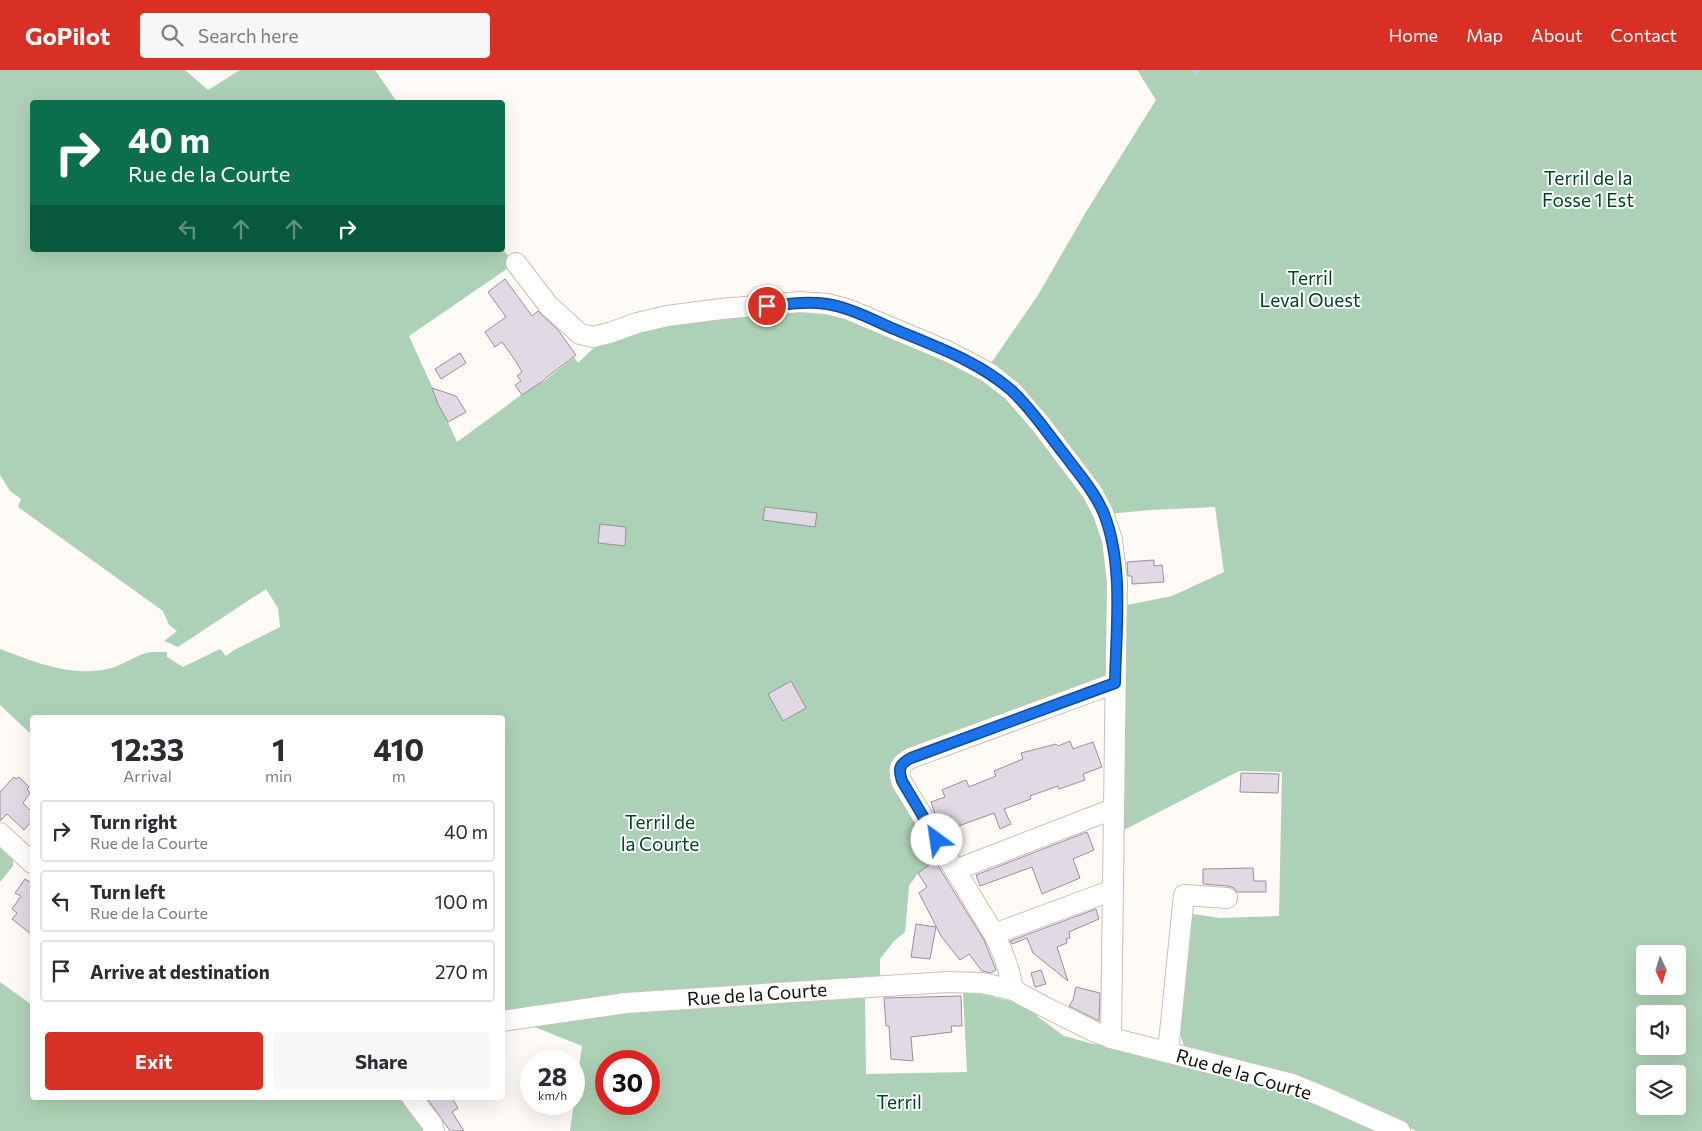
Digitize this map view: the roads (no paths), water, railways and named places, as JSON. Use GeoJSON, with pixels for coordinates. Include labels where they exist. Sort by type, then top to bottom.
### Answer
{"type":"FeatureCollection","features":[{"type":"Feature","properties":{"kind":"street"},"geometry":{"type":"LineString","coordinates":[[516,263],[549,306],[580,334],[593,337],[667,316],[721,309],[800,302],[826,304],[856,312],[949,352],[989,373],[1012,391],[1039,422],[1092,492],[1103,513],[1112,540],[1117,582],[1111,1038]]}},
{"type":"Feature","properties":{"kind":"street"},"geometry":{"type":"LineString","coordinates":[[1013,990],[1006,957],[902,781],[899,767],[903,762],[911,758],[1115,683]]}},
{"type":"Feature","properties":{"kind":"street"},"geometry":{"type":"LineString","coordinates":[[955,870],[1113,809]]}},
{"type":"Feature","properties":{"kind":"street"},"geometry":{"type":"LineString","coordinates":[[0,833],[30,861]]}},
{"type":"Feature","properties":{"kind":"street"},"geometry":{"type":"LineString","coordinates":[[994,934],[1113,890]]}},
{"type":"Feature","properties":{"kind":"street"},"geometry":{"type":"LineString","coordinates":[[1168,1052],[1184,895],[1228,898]]}},
{"type":"Feature","properties":{"kind":"street","name":"Rue de la Courte"},"geometry":{"type":"LineString","coordinates":[[505,1021],[626,1003],[938,982],[982,983],[1013,990],[1086,1028],[1111,1038],[1292,1084],[1400,1131]]}},
{"type":"Feature","properties":{"kind":"street"},"geometry":{"type":"LineString","coordinates":[[414,1100],[432,1124],[434,1131]]}},
{"type":"Feature","properties":{"kind":"park label","name":"Terril de la Fosse 1 Est"},"geometry":{"type":"Point","coordinates":[1588,189]}},
{"type":"Feature","properties":{"kind":"park label","name":"Terril Leval Ouest"},"geometry":{"type":"Point","coordinates":[1310,289]}},
{"type":"Feature","properties":{"kind":"park label","name":"Terril de la Courte"},"geometry":{"type":"Point","coordinates":[660,833]}},
{"type":"Feature","properties":{"kind":"park label","name":"Terril"},"geometry":{"type":"Point","coordinates":[899,1102]}}]}
